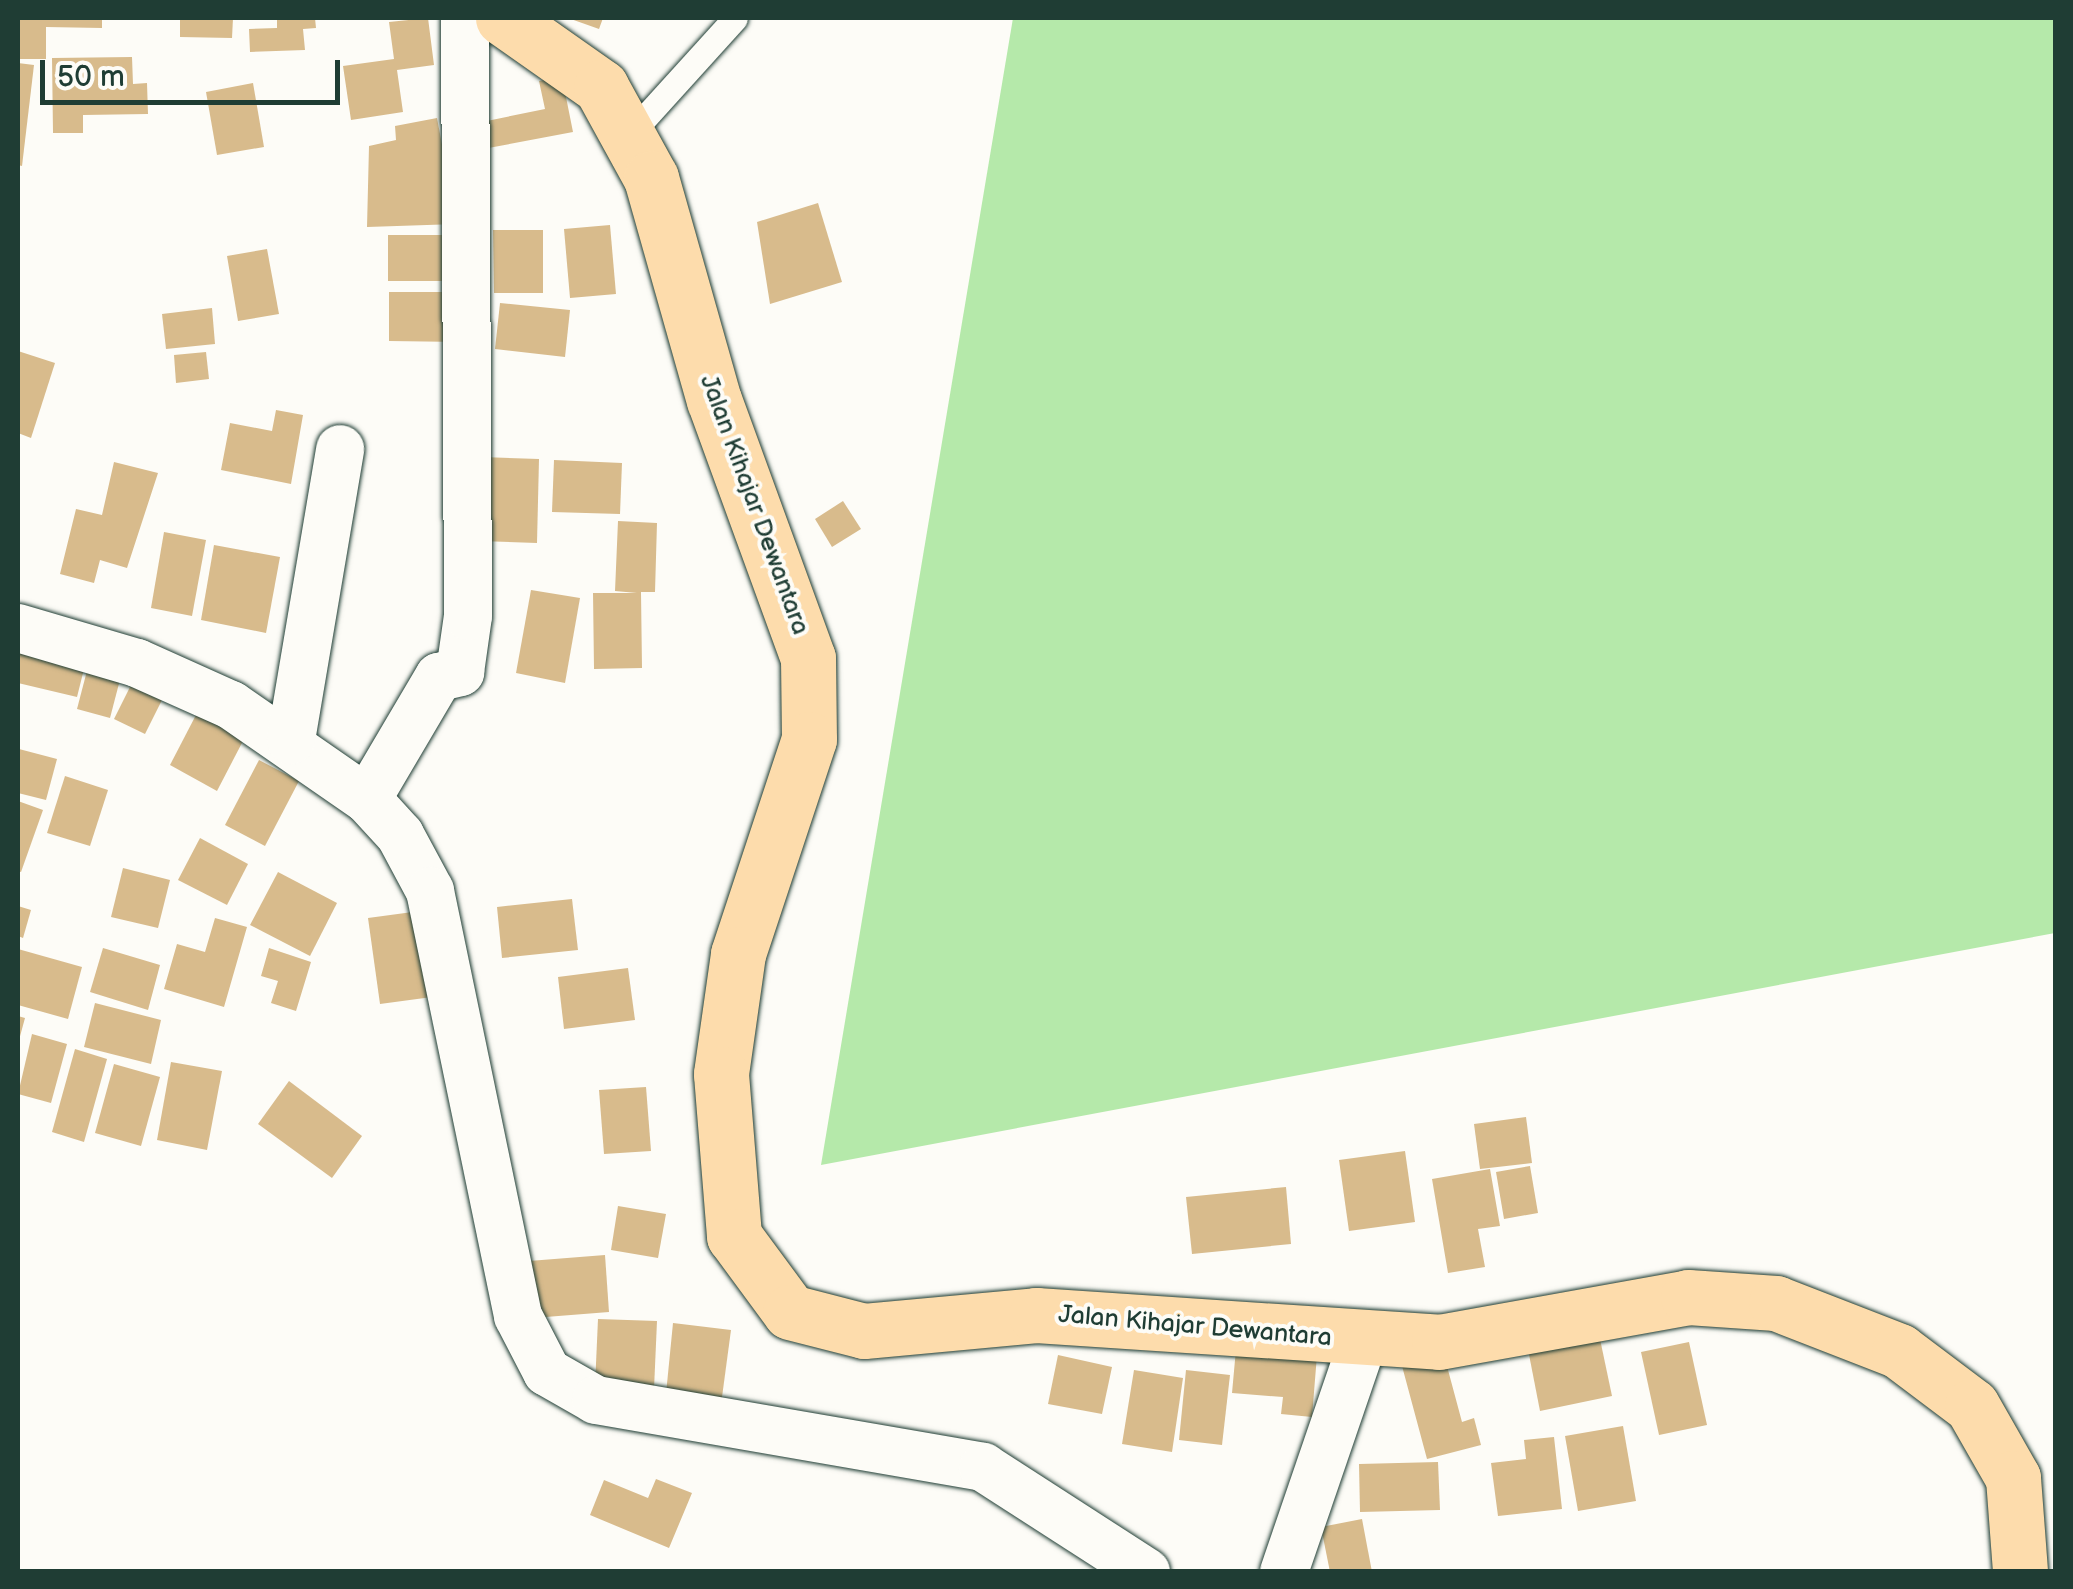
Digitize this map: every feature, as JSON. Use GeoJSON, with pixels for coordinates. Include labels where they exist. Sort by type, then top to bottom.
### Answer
{"type":"FeatureCollection","features":[{"type":"Feature","properties":{"kind":"main road","name":"Jalan Kihajar Dewantara"},"geometry":{"type":"LineString","coordinates":[[502,18],[566,54],[630,134],[666,220],[714,400],[800,624],[814,700],[738,954],[724,1040],[723,1161],[734,1236],[756,1276],[790,1312],[845,1329],[1068,1315],[1363,1341],[1439,1342],[1688,1298],[1737,1296],[1838,1324],[1937,1377],[1999,1441],[2020,1520],[2020,1572]]}},
{"type":"Feature","properties":{"kind":"street"},"geometry":{"type":"LineString","coordinates":[[367,799],[439,676],[460,672],[466,634],[473,382],[465,18]]}},
{"type":"Feature","properties":{"kind":"street"},"geometry":{"type":"LineString","coordinates":[[291,740],[340,449]]}},
{"type":"Feature","properties":{"kind":"street"},"geometry":{"type":"LineString","coordinates":[[18,628],[137,662],[291,740],[367,799],[400,835],[430,891],[518,1316],[547,1372],[596,1400],[983,1467],[1146,1572]]}},
{"type":"Feature","properties":{"kind":"street"},"geometry":{"type":"LineString","coordinates":[[1284,1572],[1363,1341]]}},
{"type":"Feature","properties":{"kind":"lane"},"geometry":{"type":"LineString","coordinates":[[630,134],[734,18]]}},
{"type":"Feature","properties":{"kind":"green space"},"geometry":{"type":"Polygon","coordinates":[[[1013,18],[2055,18],[2055,933],[821,1165],[1013,18]]]}},
{"type":"Feature","properties":{"kind":"building"},"geometry":{"type":"Polygon","coordinates":[[[18,18],[102,18],[102,28],[46,27],[46,59],[18,59],[18,18]]]}},
{"type":"Feature","properties":{"kind":"building"},"geometry":{"type":"Polygon","coordinates":[[[180,18],[233,18],[232,38],[180,37],[180,18]]]}},
{"type":"Feature","properties":{"kind":"building"},"geometry":{"type":"Polygon","coordinates":[[[277,18],[315,18],[316,28],[303,29],[305,50],[250,52],[249,29],[277,28],[277,18]]]}},
{"type":"Feature","properties":{"kind":"building"},"geometry":{"type":"Polygon","coordinates":[[[428,18],[434,65],[397,70],[403,112],[351,120],[343,66],[394,59],[389,22],[428,18]]]}},
{"type":"Feature","properties":{"kind":"building"},"geometry":{"type":"Polygon","coordinates":[[[568,18],[603,18],[599,29],[568,18]]]}},
{"type":"Feature","properties":{"kind":"building"},"geometry":{"type":"Polygon","coordinates":[[[132,57],[133,84],[147,83],[148,114],[83,115],[83,133],[53,133],[52,58],[132,57]]]}},
{"type":"Feature","properties":{"kind":"building"},"geometry":{"type":"Polygon","coordinates":[[[18,63],[34,65],[22,166],[18,165],[18,63]]]}},
{"type":"Feature","properties":{"kind":"building"},"geometry":{"type":"Polygon","coordinates":[[[562,77],[573,132],[483,149],[477,123],[545,109],[539,81],[562,77]]]}},
{"type":"Feature","properties":{"kind":"building"},"geometry":{"type":"Polygon","coordinates":[[[253,83],[264,147],[217,155],[206,92],[253,83]]]}},
{"type":"Feature","properties":{"kind":"building"},"geometry":{"type":"Polygon","coordinates":[[[437,118],[457,224],[367,227],[369,146],[396,140],[395,126],[437,118]]]}},
{"type":"Feature","properties":{"kind":"building"},"geometry":{"type":"Polygon","coordinates":[[[818,203],[842,282],[770,304],[757,222],[818,203]]]}},
{"type":"Feature","properties":{"kind":"building"},"geometry":{"type":"Polygon","coordinates":[[[610,225],[616,294],[570,298],[564,229],[610,225]]]}},
{"type":"Feature","properties":{"kind":"building"},"geometry":{"type":"Polygon","coordinates":[[[493,230],[543,230],[543,293],[494,293],[493,230]]]}},
{"type":"Feature","properties":{"kind":"building"},"geometry":{"type":"Polygon","coordinates":[[[388,235],[449,235],[448,281],[388,281],[388,235]]]}},
{"type":"Feature","properties":{"kind":"building"},"geometry":{"type":"Polygon","coordinates":[[[267,249],[279,314],[238,321],[227,256],[267,249]]]}},
{"type":"Feature","properties":{"kind":"building"},"geometry":{"type":"Polygon","coordinates":[[[389,292],[461,292],[461,342],[389,341],[389,292]]]}},
{"type":"Feature","properties":{"kind":"building"},"geometry":{"type":"Polygon","coordinates":[[[500,303],[570,310],[565,357],[495,349],[500,303]]]}},
{"type":"Feature","properties":{"kind":"building"},"geometry":{"type":"Polygon","coordinates":[[[212,308],[215,344],[166,349],[162,314],[212,308]]]}},
{"type":"Feature","properties":{"kind":"building"},"geometry":{"type":"Polygon","coordinates":[[[18,351],[55,363],[31,438],[18,433],[18,351]]]}},
{"type":"Feature","properties":{"kind":"building"},"geometry":{"type":"Polygon","coordinates":[[[206,352],[209,379],[176,383],[174,355],[206,352]]]}},
{"type":"Feature","properties":{"kind":"building"},"geometry":{"type":"Polygon","coordinates":[[[276,410],[303,415],[291,484],[221,470],[230,423],[272,431],[276,410]]]}},
{"type":"Feature","properties":{"kind":"building"},"geometry":{"type":"Polygon","coordinates":[[[482,457],[539,459],[537,543],[479,541],[482,457]]]}},
{"type":"Feature","properties":{"kind":"building"},"geometry":{"type":"Polygon","coordinates":[[[554,460],[622,463],[620,514],[552,512],[554,460]]]}},
{"type":"Feature","properties":{"kind":"building"},"geometry":{"type":"Polygon","coordinates":[[[114,462],[158,473],[127,568],[100,560],[94,583],[60,574],[76,509],[102,515],[114,462]]]}},
{"type":"Feature","properties":{"kind":"building"},"geometry":{"type":"Polygon","coordinates":[[[843,501],[861,529],[832,547],[815,519],[843,501]]]}},
{"type":"Feature","properties":{"kind":"building"},"geometry":{"type":"Polygon","coordinates":[[[618,521],[657,523],[655,592],[641,592],[642,668],[594,669],[593,593],[637,593],[615,591],[618,521]]]}},
{"type":"Feature","properties":{"kind":"building"},"geometry":{"type":"Polygon","coordinates":[[[164,532],[206,540],[192,616],[151,608],[164,532]]]}},
{"type":"Feature","properties":{"kind":"building"},"geometry":{"type":"Polygon","coordinates":[[[214,545],[280,557],[266,633],[201,620],[214,545]]]}},
{"type":"Feature","properties":{"kind":"building"},"geometry":{"type":"Polygon","coordinates":[[[531,590],[580,598],[565,683],[516,673],[531,590]]]}},
{"type":"Feature","properties":{"kind":"building"},"geometry":{"type":"Polygon","coordinates":[[[18,636],[88,653],[77,697],[18,683],[18,636]]]}},
{"type":"Feature","properties":{"kind":"building"},"geometry":{"type":"Polygon","coordinates":[[[89,663],[122,672],[110,718],[77,709],[89,663]]]}},
{"type":"Feature","properties":{"kind":"building"},"geometry":{"type":"Polygon","coordinates":[[[136,675],[167,690],[145,734],[114,719],[136,675]]]}},
{"type":"Feature","properties":{"kind":"building"},"geometry":{"type":"Polygon","coordinates":[[[197,713],[244,739],[217,791],[170,765],[197,713]]]}},
{"type":"Feature","properties":{"kind":"building"},"geometry":{"type":"Polygon","coordinates":[[[19,749],[57,759],[46,800],[18,793],[19,749]]]}},
{"type":"Feature","properties":{"kind":"building"},"geometry":{"type":"Polygon","coordinates":[[[259,760],[299,781],[265,846],[225,825],[259,760]]]}},
{"type":"Feature","properties":{"kind":"building"},"geometry":{"type":"Polygon","coordinates":[[[65,776],[108,790],[90,846],[47,833],[65,776]]]}},
{"type":"Feature","properties":{"kind":"building"},"geometry":{"type":"Polygon","coordinates":[[[18,801],[43,810],[21,872],[18,871],[18,801]]]}},
{"type":"Feature","properties":{"kind":"building"},"geometry":{"type":"Polygon","coordinates":[[[200,838],[248,864],[227,905],[178,880],[200,838]]]}},
{"type":"Feature","properties":{"kind":"building"},"geometry":{"type":"Polygon","coordinates":[[[123,868],[170,880],[158,928],[111,917],[123,868]]]}},
{"type":"Feature","properties":{"kind":"building"},"geometry":{"type":"Polygon","coordinates":[[[278,872],[337,903],[310,956],[250,925],[278,872]]]}},
{"type":"Feature","properties":{"kind":"building"},"geometry":{"type":"Polygon","coordinates":[[[572,899],[578,950],[502,958],[497,907],[572,899]]]}},
{"type":"Feature","properties":{"kind":"building"},"geometry":{"type":"Polygon","coordinates":[[[18,906],[31,910],[23,938],[18,936],[18,906]]]}},
{"type":"Feature","properties":{"kind":"building"},"geometry":{"type":"Polygon","coordinates":[[[420,911],[432,997],[380,1004],[368,918],[420,911]]]}},
{"type":"Feature","properties":{"kind":"building"},"geometry":{"type":"Polygon","coordinates":[[[215,918],[247,927],[224,1007],[164,989],[177,944],[205,952],[215,918]]]}},
{"type":"Feature","properties":{"kind":"building"},"geometry":{"type":"Polygon","coordinates":[[[103,948],[160,965],[148,1010],[90,992],[103,948]]]}},
{"type":"Feature","properties":{"kind":"building"},"geometry":{"type":"Polygon","coordinates":[[[269,948],[311,962],[296,1011],[271,1003],[278,981],[261,976],[269,948]]]}},
{"type":"Feature","properties":{"kind":"building"},"geometry":{"type":"Polygon","coordinates":[[[18,949],[82,967],[68,1019],[18,1005],[18,949]]]}},
{"type":"Feature","properties":{"kind":"building"},"geometry":{"type":"Polygon","coordinates":[[[628,968],[635,1020],[564,1029],[558,977],[628,968]]]}},
{"type":"Feature","properties":{"kind":"building"},"geometry":{"type":"Polygon","coordinates":[[[95,1003],[161,1020],[151,1064],[84,1047],[95,1003]]]}},
{"type":"Feature","properties":{"kind":"building"},"geometry":{"type":"Polygon","coordinates":[[[18,1016],[25,1018],[19,1040],[18,1040],[18,1016]]]}},
{"type":"Feature","properties":{"kind":"building"},"geometry":{"type":"Polygon","coordinates":[[[32,1034],[67,1044],[51,1103],[18,1094],[32,1034]]]}},
{"type":"Feature","properties":{"kind":"building"},"geometry":{"type":"Polygon","coordinates":[[[75,1049],[107,1059],[84,1142],[52,1132],[75,1049]]]}},
{"type":"Feature","properties":{"kind":"building"},"geometry":{"type":"Polygon","coordinates":[[[171,1062],[222,1071],[207,1150],[157,1140],[171,1062]]]}},
{"type":"Feature","properties":{"kind":"building"},"geometry":{"type":"Polygon","coordinates":[[[114,1064],[160,1077],[141,1146],[95,1133],[114,1064]]]}},
{"type":"Feature","properties":{"kind":"building"},"geometry":{"type":"Polygon","coordinates":[[[289,1081],[362,1136],[332,1178],[258,1124],[289,1081]]]}},
{"type":"Feature","properties":{"kind":"building"},"geometry":{"type":"Polygon","coordinates":[[[646,1087],[651,1151],[604,1154],[599,1090],[646,1087]]]}},
{"type":"Feature","properties":{"kind":"building"},"geometry":{"type":"Polygon","coordinates":[[[1526,1117],[1532,1163],[1480,1169],[1474,1124],[1526,1117]]]}},
{"type":"Feature","properties":{"kind":"building"},"geometry":{"type":"Polygon","coordinates":[[[1405,1151],[1415,1222],[1349,1231],[1339,1160],[1405,1151]]]}},
{"type":"Feature","properties":{"kind":"building"},"geometry":{"type":"Polygon","coordinates":[[[1530,1166],[1538,1213],[1504,1219],[1496,1172],[1530,1166]]]}},
{"type":"Feature","properties":{"kind":"building"},"geometry":{"type":"Polygon","coordinates":[[[1490,1169],[1500,1226],[1478,1229],[1485,1267],[1448,1273],[1432,1179],[1490,1169]]]}},
{"type":"Feature","properties":{"kind":"building"},"geometry":{"type":"Polygon","coordinates":[[[1286,1187],[1291,1244],[1192,1254],[1186,1197],[1286,1187]]]}},
{"type":"Feature","properties":{"kind":"building"},"geometry":{"type":"Polygon","coordinates":[[[618,1206],[666,1214],[658,1258],[611,1250],[618,1206]]]}},
{"type":"Feature","properties":{"kind":"building"},"geometry":{"type":"Polygon","coordinates":[[[605,1255],[609,1312],[533,1318],[529,1261],[605,1255]]]}},
{"type":"Feature","properties":{"kind":"building"},"geometry":{"type":"Polygon","coordinates":[[[598,1319],[657,1321],[654,1389],[595,1386],[598,1319]]]}},
{"type":"Feature","properties":{"kind":"building"},"geometry":{"type":"Polygon","coordinates":[[[1596,1320],[1612,1396],[1540,1411],[1525,1334],[1596,1320]]]}},
{"type":"Feature","properties":{"kind":"building"},"geometry":{"type":"Polygon","coordinates":[[[673,1323],[731,1330],[720,1412],[665,1404],[673,1323]]]}},
{"type":"Feature","properties":{"kind":"building"},"geometry":{"type":"Polygon","coordinates":[[[1689,1342],[1707,1425],[1659,1435],[1641,1352],[1689,1342]]]}},
{"type":"Feature","properties":{"kind":"building"},"geometry":{"type":"Polygon","coordinates":[[[1236,1349],[1317,1355],[1312,1417],[1281,1414],[1283,1397],[1232,1393],[1236,1349]]]}},
{"type":"Feature","properties":{"kind":"building"},"geometry":{"type":"Polygon","coordinates":[[[1058,1355],[1112,1367],[1102,1414],[1048,1404],[1058,1355]]]}},
{"type":"Feature","properties":{"kind":"building"},"geometry":{"type":"Polygon","coordinates":[[[1444,1355],[1462,1422],[1474,1418],[1481,1445],[1427,1459],[1402,1366],[1444,1355]]]}},
{"type":"Feature","properties":{"kind":"building"},"geometry":{"type":"Polygon","coordinates":[[[1134,1370],[1183,1378],[1172,1452],[1122,1444],[1134,1370]]]}},
{"type":"Feature","properties":{"kind":"building"},"geometry":{"type":"Polygon","coordinates":[[[1186,1370],[1230,1375],[1222,1445],[1179,1440],[1186,1370]]]}},
{"type":"Feature","properties":{"kind":"building"},"geometry":{"type":"Polygon","coordinates":[[[1623,1426],[1636,1501],[1578,1511],[1565,1436],[1623,1426]]]}},
{"type":"Feature","properties":{"kind":"building"},"geometry":{"type":"Polygon","coordinates":[[[1554,1437],[1562,1509],[1498,1516],[1491,1463],[1526,1459],[1524,1440],[1554,1437]]]}},
{"type":"Feature","properties":{"kind":"building"},"geometry":{"type":"Polygon","coordinates":[[[1438,1462],[1440,1510],[1360,1512],[1359,1464],[1438,1462]]]}},
{"type":"Feature","properties":{"kind":"building"},"geometry":{"type":"Polygon","coordinates":[[[656,1479],[692,1493],[669,1548],[590,1515],[604,1480],[648,1498],[656,1479]]]}},
{"type":"Feature","properties":{"kind":"building"},"geometry":{"type":"Polygon","coordinates":[[[1362,1519],[1372,1572],[1330,1572],[1321,1527],[1362,1519]]]}}]}
